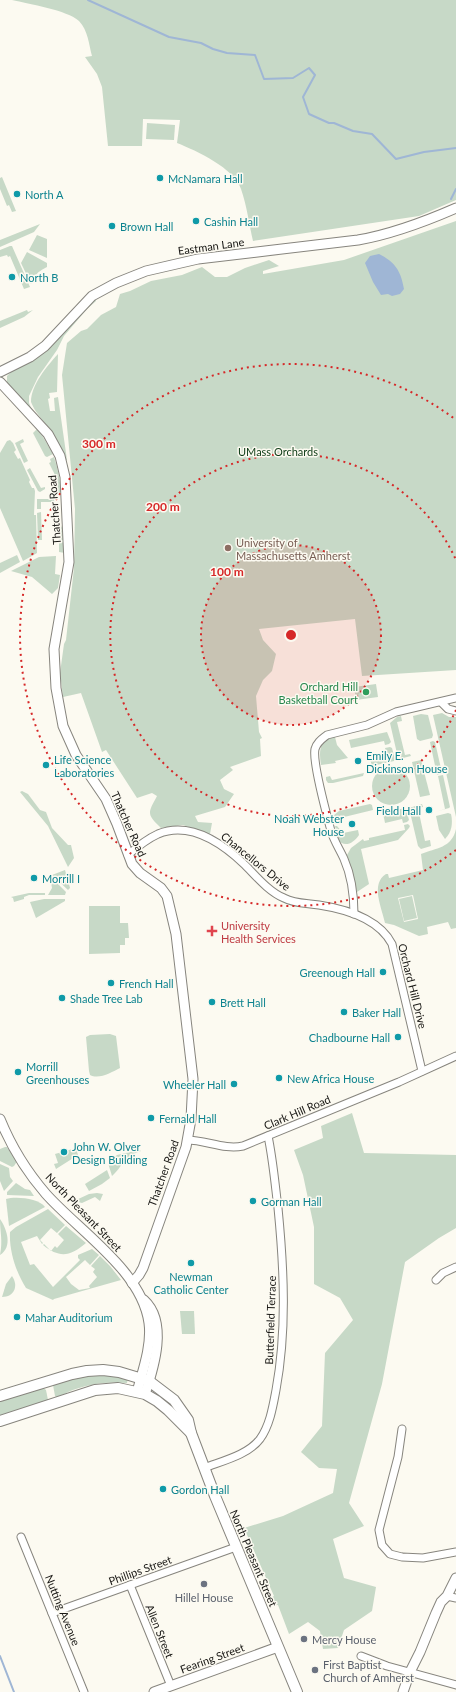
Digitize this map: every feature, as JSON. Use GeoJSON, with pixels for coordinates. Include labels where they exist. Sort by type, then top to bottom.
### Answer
{"type":"FeatureCollection","features":[{"type":"Feature","properties":{"kind":"main road"},"geometry":{"type":"LineString","coordinates":[[0,1396],[68,1375],[88,1371],[112,1371],[145,1380]]}},
{"type":"Feature","properties":{"kind":"main road","name":"North Pleasant Street"},"geometry":{"type":"LineString","coordinates":[[145,1380],[162,1389],[177,1403],[188,1420],[191,1433],[204,1468],[297,1692]]}},
{"type":"Feature","properties":{"kind":"main road"},"geometry":{"type":"LineString","coordinates":[[0,1421],[95,1390],[118,1388],[141,1393]]}},
{"type":"Feature","properties":{"kind":"main road","name":"North Pleasant Street"},"geometry":{"type":"LineString","coordinates":[[141,1393],[168,1410],[191,1433]]}},
{"type":"Feature","properties":{"kind":"street","name":"Eastman Lane"},"geometry":{"type":"LineString","coordinates":[[0,372],[30,357],[45,346],[92,296],[121,281],[146,271],[198,259],[378,236],[432,218],[456,208]]}},
{"type":"Feature","properties":{"kind":"street","name":"Thatcher Road"},"geometry":{"type":"LineString","coordinates":[[0,382],[45,430],[58,452],[64,470],[67,498],[69,555],[67,580],[54,649],[59,708],[63,726],[70,745],[106,799],[132,864],[166,893],[174,923],[193,1079],[192,1103],[187,1140],[143,1268],[132,1283]]}},
{"type":"Feature","properties":{"kind":"street"},"geometry":{"type":"LineString","coordinates":[[354,914],[352,884],[344,860],[331,831],[315,761],[316,747],[321,739],[327,735],[367,725],[396,712],[456,698]]}},
{"type":"Feature","properties":{"kind":"street"},"geometry":{"type":"LineString","coordinates":[[441,702],[448,709],[456,711]]}},
{"type":"Feature","properties":{"kind":"street","name":"Chancellors Drive"},"geometry":{"type":"LineString","coordinates":[[128,854],[158,834],[175,830],[191,832],[202,835],[221,844],[280,896],[295,902],[326,906],[354,914]]}},
{"type":"Feature","properties":{"kind":"street","name":"Orchard Hill Drive"},"geometry":{"type":"LineString","coordinates":[[354,914],[378,926],[389,937],[392,944],[422,1071]]}},
{"type":"Feature","properties":{"kind":"street","name":"Clark Hill Road"},"geometry":{"type":"LineString","coordinates":[[187,1140],[237,1147],[268,1136],[404,1080],[456,1056]]}},
{"type":"Feature","properties":{"kind":"street","name":"North Pleasant Street"},"geometry":{"type":"LineString","coordinates":[[0,1119],[19,1155],[42,1189],[102,1248],[153,1310],[157,1327],[157,1341],[141,1393]]}},
{"type":"Feature","properties":{"kind":"street","name":"Butterfield Terrace"},"geometry":{"type":"LineString","coordinates":[[204,1468],[242,1453],[256,1443],[266,1428],[273,1406],[281,1357],[284,1294],[283,1252],[272,1156],[268,1136]]}},
{"type":"Feature","properties":{"kind":"street"},"geometry":{"type":"LineString","coordinates":[[436,1280],[443,1273],[456,1267]]}},
{"type":"Feature","properties":{"kind":"street"},"geometry":{"type":"LineString","coordinates":[[402,1429],[398,1457],[379,1530],[382,1544],[390,1554],[402,1557],[423,1558],[456,1552]]}},
{"type":"Feature","properties":{"kind":"street","name":"Nutting Avenue"},"geometry":{"type":"LineString","coordinates":[[21,1537],[84,1692]]}},
{"type":"Feature","properties":{"kind":"street","name":"Phillips Street"},"geometry":{"type":"LineString","coordinates":[[52,1613],[236,1547]]}},
{"type":"Feature","properties":{"kind":"street"},"geometry":{"type":"LineString","coordinates":[[403,1692],[410,1672],[432,1625],[452,1597],[456,1578]]}},
{"type":"Feature","properties":{"kind":"street","name":"Allen Street"},"geometry":{"type":"LineString","coordinates":[[130,1585],[171,1686]]}},
{"type":"Feature","properties":{"kind":"street","name":"Fearing Street"},"geometry":{"type":"LineString","coordinates":[[154,1692],[278,1647]]}},
{"type":"Feature","properties":{"kind":"street"},"geometry":{"type":"LineString","coordinates":[[361,1656],[375,1662],[456,1685]]}},
{"type":"Feature","properties":{"kind":"green space"},"geometry":{"type":"Polygon","coordinates":[[[12,0],[456,0],[456,200],[419,216],[253,241],[245,202],[237,181],[223,167],[214,161],[177,143],[180,120],[143,119],[142,146],[108,146],[102,87],[97,74],[85,57],[92,56],[88,38],[82,25],[79,21],[66,14],[12,0]]]}},
{"type":"Feature","properties":{"kind":"green space"},"geometry":{"type":"Polygon","coordinates":[[[147,123],[175,125],[174,140],[146,139],[147,123]]]}},
{"type":"Feature","properties":{"kind":"green space"},"geometry":{"type":"Polygon","coordinates":[[[2,177],[16,211],[12,212],[9,205],[7,206],[0,189],[0,178],[2,177]]]}},
{"type":"Feature","properties":{"kind":"green space","name":"UMass Orchards"},"geometry":{"type":"Polygon","coordinates":[[[456,221],[456,670],[362,676],[355,619],[259,629],[263,640],[276,654],[272,671],[263,680],[256,696],[259,732],[262,738],[260,739],[261,756],[230,767],[233,770],[220,780],[224,789],[234,794],[225,807],[195,816],[198,822],[212,823],[210,834],[183,825],[161,828],[150,813],[157,796],[152,793],[137,798],[106,750],[102,752],[81,693],[63,697],[60,673],[64,644],[66,640],[74,568],[75,509],[62,375],[67,343],[81,331],[87,329],[101,315],[116,307],[120,294],[151,281],[182,275],[202,267],[215,277],[227,277],[245,268],[269,260],[279,266],[263,271],[263,274],[344,260],[456,221]]]}},
{"type":"Feature","properties":{"kind":"green space"},"geometry":{"type":"Polygon","coordinates":[[[40,224],[34,232],[0,247],[0,240],[40,224]]]}},
{"type":"Feature","properties":{"kind":"green space"},"geometry":{"type":"Polygon","coordinates":[[[37,235],[47,239],[47,258],[29,250],[37,235]]]}},
{"type":"Feature","properties":{"kind":"green space"},"geometry":{"type":"Polygon","coordinates":[[[12,246],[30,287],[24,289],[10,256],[8,257],[7,255],[0,257],[0,250],[12,246]]]}},
{"type":"Feature","properties":{"kind":"green space"},"geometry":{"type":"Polygon","coordinates":[[[27,252],[47,263],[47,267],[37,274],[31,284],[21,263],[27,252]]]}},
{"type":"Feature","properties":{"kind":"green space"},"geometry":{"type":"Polygon","coordinates":[[[96,299],[96,301],[87,309],[64,336],[57,350],[38,377],[29,396],[29,403],[32,410],[7,383],[7,376],[11,372],[45,352],[90,303],[96,299]]]}},
{"type":"Feature","properties":{"kind":"green space"},"geometry":{"type":"Polygon","coordinates":[[[27,310],[28,312],[33,310],[24,317],[0,328],[0,321],[27,310]]]}},
{"type":"Feature","properties":{"kind":"green space"},"geometry":{"type":"Polygon","coordinates":[[[58,354],[57,392],[49,393],[50,398],[48,399],[50,411],[55,411],[54,398],[58,397],[67,460],[65,461],[52,433],[35,411],[31,402],[37,383],[58,354]]]}},
{"type":"Feature","properties":{"kind":"green space"},"geometry":{"type":"Polygon","coordinates":[[[37,429],[53,454],[47,457],[45,456],[33,433],[37,429]]]}},
{"type":"Feature","properties":{"kind":"green space"},"geometry":{"type":"Polygon","coordinates":[[[23,439],[24,442],[20,444],[28,461],[24,463],[15,443],[23,439]]]}},
{"type":"Feature","properties":{"kind":"green space"},"geometry":{"type":"Polygon","coordinates":[[[10,440],[16,450],[14,452],[18,459],[20,458],[30,480],[29,482],[35,491],[34,515],[36,515],[37,553],[23,561],[0,508],[0,453],[7,441],[10,440]]]}},
{"type":"Feature","properties":{"kind":"green space"},"geometry":{"type":"Polygon","coordinates":[[[54,457],[61,488],[61,492],[58,495],[57,479],[49,463],[51,462],[50,459],[54,457]]]}},
{"type":"Feature","properties":{"kind":"green space"},"geometry":{"type":"Polygon","coordinates":[[[30,468],[41,488],[45,487],[45,489],[40,492],[38,491],[27,470],[30,468]]]}},
{"type":"Feature","properties":{"kind":"green space"},"geometry":{"type":"Polygon","coordinates":[[[37,499],[54,499],[55,525],[53,525],[53,502],[41,502],[41,509],[37,509],[37,499]]]}},
{"type":"Feature","properties":{"kind":"green space"},"geometry":{"type":"Polygon","coordinates":[[[41,512],[42,540],[38,540],[37,513],[41,512]]]}},
{"type":"Feature","properties":{"kind":"green space"},"geometry":{"type":"Polygon","coordinates":[[[63,526],[63,549],[65,553],[59,552],[59,530],[63,526]]]}},
{"type":"Feature","properties":{"kind":"green space"},"geometry":{"type":"Polygon","coordinates":[[[17,555],[20,562],[0,573],[0,563],[17,555]]]}},
{"type":"Feature","properties":{"kind":"green space"},"geometry":{"type":"Polygon","coordinates":[[[56,556],[55,574],[60,575],[58,588],[52,594],[32,577],[11,571],[39,557],[56,556]]]}},
{"type":"Feature","properties":{"kind":"green space","name":"Orchard Hill Basketball Court"},"geometry":{"type":"Polygon","coordinates":[[[376,684],[378,697],[356,700],[354,687],[376,684]]]}},
{"type":"Feature","properties":{"kind":"green space"},"geometry":{"type":"Polygon","coordinates":[[[442,713],[449,717],[456,717],[456,817],[433,715],[442,713]]]}},
{"type":"Feature","properties":{"kind":"green space"},"geometry":{"type":"Polygon","coordinates":[[[421,714],[428,715],[433,735],[432,738],[420,741],[417,739],[413,716],[421,714]]]}},
{"type":"Feature","properties":{"kind":"green space"},"geometry":{"type":"Polygon","coordinates":[[[401,716],[402,721],[397,722],[405,755],[410,754],[411,756],[399,759],[390,723],[397,717],[401,716]]]}},
{"type":"Feature","properties":{"kind":"green space"},"geometry":{"type":"Polygon","coordinates":[[[387,732],[391,742],[389,744],[385,745],[384,741],[351,748],[349,740],[387,732]]]}},
{"type":"Feature","properties":{"kind":"green space"},"geometry":{"type":"Polygon","coordinates":[[[331,736],[335,737],[337,745],[348,758],[335,761],[336,763],[321,765],[320,756],[322,745],[331,736]]]}},
{"type":"Feature","properties":{"kind":"green space"},"geometry":{"type":"Polygon","coordinates":[[[430,742],[435,742],[442,773],[437,775],[430,742]]]}},
{"type":"Feature","properties":{"kind":"green space"},"geometry":{"type":"Polygon","coordinates":[[[385,748],[392,748],[395,759],[394,761],[372,766],[369,756],[386,752],[385,748]]]}},
{"type":"Feature","properties":{"kind":"green space"},"geometry":{"type":"Polygon","coordinates":[[[421,760],[430,795],[420,797],[412,762],[421,760]]]}},
{"type":"Feature","properties":{"kind":"green space"},"geometry":{"type":"Polygon","coordinates":[[[387,767],[395,767],[405,772],[409,779],[409,793],[405,800],[395,805],[387,805],[377,800],[375,797],[372,790],[372,782],[377,772],[380,770],[387,767]]]}},
{"type":"Feature","properties":{"kind":"green space"},"geometry":{"type":"Polygon","coordinates":[[[364,773],[363,776],[333,783],[328,783],[326,780],[326,777],[330,776],[332,780],[364,773]]]}},
{"type":"Feature","properties":{"kind":"green space"},"geometry":{"type":"Polygon","coordinates":[[[443,775],[450,807],[449,808],[435,812],[445,809],[438,776],[443,775]]]}},
{"type":"Feature","properties":{"kind":"green space"},"geometry":{"type":"Polygon","coordinates":[[[22,791],[28,794],[40,810],[46,812],[52,828],[68,845],[71,845],[74,858],[68,867],[48,826],[20,792],[22,791]]]}},
{"type":"Feature","properties":{"kind":"green space"},"geometry":{"type":"Polygon","coordinates":[[[370,804],[372,805],[373,810],[340,818],[341,823],[334,824],[333,816],[339,811],[370,804]]]}},
{"type":"Feature","properties":{"kind":"green space"},"geometry":{"type":"Polygon","coordinates":[[[422,804],[423,807],[418,808],[425,841],[430,840],[431,846],[421,849],[418,846],[409,808],[422,804]]]}},
{"type":"Feature","properties":{"kind":"green space"},"geometry":{"type":"Polygon","coordinates":[[[405,808],[409,820],[407,822],[403,823],[402,819],[385,823],[383,813],[405,808]]]}},
{"type":"Feature","properties":{"kind":"green space"},"geometry":{"type":"Polygon","coordinates":[[[448,813],[451,814],[452,824],[451,830],[445,839],[439,830],[436,816],[448,813]]]}},
{"type":"Feature","properties":{"kind":"green space"},"geometry":{"type":"Polygon","coordinates":[[[408,824],[410,826],[409,828],[398,840],[361,849],[369,884],[357,892],[347,855],[351,848],[363,839],[364,841],[369,840],[369,838],[405,830],[404,825],[408,824]]]}},
{"type":"Feature","properties":{"kind":"green space"},"geometry":{"type":"Polygon","coordinates":[[[335,826],[337,826],[343,833],[358,830],[359,835],[351,843],[345,844],[337,839],[335,826]]]}},
{"type":"Feature","properties":{"kind":"green space"},"geometry":{"type":"Polygon","coordinates":[[[456,829],[456,928],[451,929],[448,922],[427,927],[428,934],[419,936],[394,925],[385,923],[378,897],[381,878],[386,874],[388,874],[389,878],[423,870],[421,854],[447,844],[454,835],[456,829]],[[413,895],[398,898],[404,922],[418,919],[413,895]]]}},
{"type":"Feature","properties":{"kind":"green space"},"geometry":{"type":"Polygon","coordinates":[[[65,870],[70,888],[68,890],[52,875],[65,870]]]}},
{"type":"Feature","properties":{"kind":"green space"},"geometry":{"type":"Polygon","coordinates":[[[50,876],[66,892],[65,895],[48,895],[52,888],[50,876]]]}},
{"type":"Feature","properties":{"kind":"green space"},"geometry":{"type":"Polygon","coordinates":[[[29,893],[45,893],[45,895],[29,895],[24,897],[24,899],[14,902],[13,898],[11,897],[29,893]]]}},
{"type":"Feature","properties":{"kind":"green space"},"geometry":{"type":"Polygon","coordinates":[[[412,896],[417,918],[404,921],[399,899],[412,896]]]}},
{"type":"Feature","properties":{"kind":"green space"},"geometry":{"type":"Polygon","coordinates":[[[44,899],[65,899],[65,901],[36,918],[30,902],[44,899]]]}},
{"type":"Feature","properties":{"kind":"green space"},"geometry":{"type":"Polygon","coordinates":[[[89,906],[120,906],[120,923],[128,923],[129,938],[125,938],[125,945],[120,945],[120,953],[89,954],[89,906]]]}},
{"type":"Feature","properties":{"kind":"green space"},"geometry":{"type":"Polygon","coordinates":[[[110,1034],[116,1036],[120,1068],[97,1077],[90,1075],[86,1037],[90,1035],[110,1034]]]}},
{"type":"Feature","properties":{"kind":"green space"},"geometry":{"type":"Polygon","coordinates":[[[352,1113],[364,1153],[456,1155],[456,1228],[405,1262],[382,1384],[349,1503],[364,1526],[333,1539],[344,1578],[376,1587],[372,1611],[344,1630],[338,1648],[323,1649],[320,1631],[308,1622],[289,1634],[278,1605],[271,1606],[269,1599],[274,1596],[244,1528],[283,1516],[333,1493],[337,1469],[319,1468],[301,1452],[322,1426],[325,1353],[353,1320],[340,1298],[314,1284],[314,1227],[303,1175],[294,1150],[323,1138],[321,1126],[352,1113]]]}},
{"type":"Feature","properties":{"kind":"green space"},"geometry":{"type":"Polygon","coordinates":[[[7,1147],[16,1161],[12,1167],[0,1161],[0,1149],[7,1147]]]}},
{"type":"Feature","properties":{"kind":"green space"},"geometry":{"type":"Polygon","coordinates":[[[76,1148],[78,1155],[56,1169],[54,1164],[58,1163],[55,1154],[76,1148]]]}},
{"type":"Feature","properties":{"kind":"green space"},"geometry":{"type":"Polygon","coordinates":[[[139,1150],[141,1151],[130,1156],[112,1176],[108,1163],[117,1155],[139,1150]]]}},
{"type":"Feature","properties":{"kind":"green space"},"geometry":{"type":"Polygon","coordinates":[[[0,1164],[9,1168],[10,1177],[13,1181],[4,1191],[0,1181],[0,1164]]]}},
{"type":"Feature","properties":{"kind":"green space"},"geometry":{"type":"Polygon","coordinates":[[[107,1170],[110,1178],[89,1191],[85,1184],[107,1170]]]}},
{"type":"Feature","properties":{"kind":"green space"},"geometry":{"type":"Polygon","coordinates":[[[16,1183],[25,1189],[30,1190],[34,1196],[7,1195],[7,1192],[16,1183]]]}},
{"type":"Feature","properties":{"kind":"green space"},"geometry":{"type":"Polygon","coordinates":[[[89,1194],[103,1194],[100,1201],[95,1197],[82,1203],[74,1201],[89,1194]]]}},
{"type":"Feature","properties":{"kind":"green space"},"geometry":{"type":"Polygon","coordinates":[[[27,1198],[42,1204],[45,1207],[9,1226],[6,1199],[27,1198]]]}},
{"type":"Feature","properties":{"kind":"green space"},"geometry":{"type":"Polygon","coordinates":[[[48,1209],[65,1225],[57,1233],[51,1228],[40,1240],[43,1243],[42,1244],[37,1236],[21,1242],[30,1265],[34,1264],[53,1287],[80,1260],[78,1255],[92,1249],[99,1255],[90,1265],[85,1260],[66,1277],[71,1284],[79,1290],[90,1288],[89,1286],[97,1277],[93,1272],[95,1269],[91,1266],[100,1256],[121,1280],[53,1300],[26,1288],[14,1261],[10,1232],[48,1209]]]}},
{"type":"Feature","properties":{"kind":"green space"},"geometry":{"type":"Polygon","coordinates":[[[0,1219],[7,1233],[8,1243],[4,1252],[0,1255],[1,1241],[0,1219]]]}},
{"type":"Feature","properties":{"kind":"green space"},"geometry":{"type":"Polygon","coordinates":[[[66,1226],[86,1243],[70,1253],[59,1254],[51,1251],[55,1246],[57,1248],[64,1240],[58,1234],[66,1226]]]}},
{"type":"Feature","properties":{"kind":"green space"},"geometry":{"type":"Polygon","coordinates":[[[12,1276],[15,1284],[14,1290],[10,1295],[2,1297],[6,1284],[12,1276]]]}},
{"type":"Feature","properties":{"kind":"green space"},"geometry":{"type":"Polygon","coordinates":[[[180,1311],[194,1311],[195,1334],[182,1334],[180,1311]]]}},
{"type":"Feature","properties":{"kind":"green space"},"geometry":{"type":"Polygon","coordinates":[[[100,1374],[128,1378],[127,1383],[120,1382],[90,1385],[68,1392],[60,1398],[55,1396],[53,1385],[73,1377],[100,1374]]]}},
{"type":"Feature","properties":{"kind":"green space"},"geometry":{"type":"Polygon","coordinates":[[[42,1387],[46,1390],[48,1400],[0,1417],[0,1400],[42,1387]]]}},
{"type":"Feature","properties":{"kind":"water"},"geometry":{"type":"Polygon","coordinates":[[[379,254],[389,260],[399,272],[404,289],[400,294],[392,296],[388,294],[381,295],[373,282],[365,263],[370,256],[379,254]]]}},
{"type":"Feature","properties":{"kind":"waterway"},"geometry":{"type":"LineString","coordinates":[[88,0],[169,37],[201,43],[213,49],[227,53],[255,55],[264,79],[293,78],[309,68],[315,75],[303,97],[309,114],[353,131],[372,134],[396,159],[424,152],[456,148]]}},
{"type":"Feature","properties":{"kind":"waterway"},"geometry":{"type":"LineString","coordinates":[[451,199],[456,189]]}},
{"type":"Feature","properties":{"kind":"waterway"},"geometry":{"type":"LineString","coordinates":[[0,1656],[14,1692]]}},
{"type":"Feature","properties":{"kind":"place","name":"McNamara Hall"},"geometry":{"type":"Point","coordinates":[160,178]}},
{"type":"Feature","properties":{"kind":"place","name":"North A"},"geometry":{"type":"Point","coordinates":[17,194]}},
{"type":"Feature","properties":{"kind":"place","name":"Cashin Hall"},"geometry":{"type":"Point","coordinates":[196,221]}},
{"type":"Feature","properties":{"kind":"place","name":"Brown Hall"},"geometry":{"type":"Point","coordinates":[112,226]}},
{"type":"Feature","properties":{"kind":"place","name":"North B"},"geometry":{"type":"Point","coordinates":[12,277]}},
{"type":"Feature","properties":{"kind":"place","name":"University of Massachusetts Amherst"},"geometry":{"type":"Point","coordinates":[228,548]}},
{"type":"Feature","properties":{"kind":"place","name":"Orchard Hill Basketball Court"},"geometry":{"type":"Point","coordinates":[366,692]}},
{"type":"Feature","properties":{"kind":"place","name":"Emily E. Dickinson House"},"geometry":{"type":"Point","coordinates":[358,761]}},
{"type":"Feature","properties":{"kind":"place","name":"Life Science Laboratories"},"geometry":{"type":"Point","coordinates":[46,765]}},
{"type":"Feature","properties":{"kind":"place","name":"Field Hall"},"geometry":{"type":"Point","coordinates":[429,810]}},
{"type":"Feature","properties":{"kind":"place","name":"Noah Webster House"},"geometry":{"type":"Point","coordinates":[352,824]}},
{"type":"Feature","properties":{"kind":"place","name":"Morrill I"},"geometry":{"type":"Point","coordinates":[34,878]}},
{"type":"Feature","properties":{"kind":"place","name":"University Health Services"},"geometry":{"type":"Point","coordinates":[212,931]}},
{"type":"Feature","properties":{"kind":"place","name":"Greenough Hall"},"geometry":{"type":"Point","coordinates":[383,972]}},
{"type":"Feature","properties":{"kind":"place","name":"French Hall"},"geometry":{"type":"Point","coordinates":[111,983]}},
{"type":"Feature","properties":{"kind":"place","name":"Shade Tree Lab"},"geometry":{"type":"Point","coordinates":[62,998]}},
{"type":"Feature","properties":{"kind":"place","name":"Brett Hall"},"geometry":{"type":"Point","coordinates":[212,1002]}},
{"type":"Feature","properties":{"kind":"place","name":"Baker Hall"},"geometry":{"type":"Point","coordinates":[344,1012]}},
{"type":"Feature","properties":{"kind":"place","name":"Chadbourne Hall"},"geometry":{"type":"Point","coordinates":[398,1037]}},
{"type":"Feature","properties":{"kind":"place","name":"Morrill Greenhouses"},"geometry":{"type":"Point","coordinates":[18,1072]}},
{"type":"Feature","properties":{"kind":"place","name":"New Africa House"},"geometry":{"type":"Point","coordinates":[279,1078]}},
{"type":"Feature","properties":{"kind":"place","name":"Wheeler Hall"},"geometry":{"type":"Point","coordinates":[234,1084]}},
{"type":"Feature","properties":{"kind":"place","name":"Fernald Hall"},"geometry":{"type":"Point","coordinates":[151,1118]}},
{"type":"Feature","properties":{"kind":"place","name":"John W. Olver Design Building"},"geometry":{"type":"Point","coordinates":[64,1152]}},
{"type":"Feature","properties":{"kind":"place","name":"Gorman Hall"},"geometry":{"type":"Point","coordinates":[253,1201]}},
{"type":"Feature","properties":{"kind":"place","name":"Newman Catholic Center"},"geometry":{"type":"Point","coordinates":[191,1263]}},
{"type":"Feature","properties":{"kind":"place","name":"Mahar Auditorium"},"geometry":{"type":"Point","coordinates":[17,1317]}},
{"type":"Feature","properties":{"kind":"place","name":"Gordon Hall"},"geometry":{"type":"Point","coordinates":[163,1489]}},
{"type":"Feature","properties":{"kind":"place","name":"Hillel House"},"geometry":{"type":"Point","coordinates":[204,1584]}},
{"type":"Feature","properties":{"kind":"place","name":"Mercy House"},"geometry":{"type":"Point","coordinates":[304,1639]}},
{"type":"Feature","properties":{"kind":"place","name":"First Baptist Church of Amherst"},"geometry":{"type":"Point","coordinates":[315,1670]}}]}
